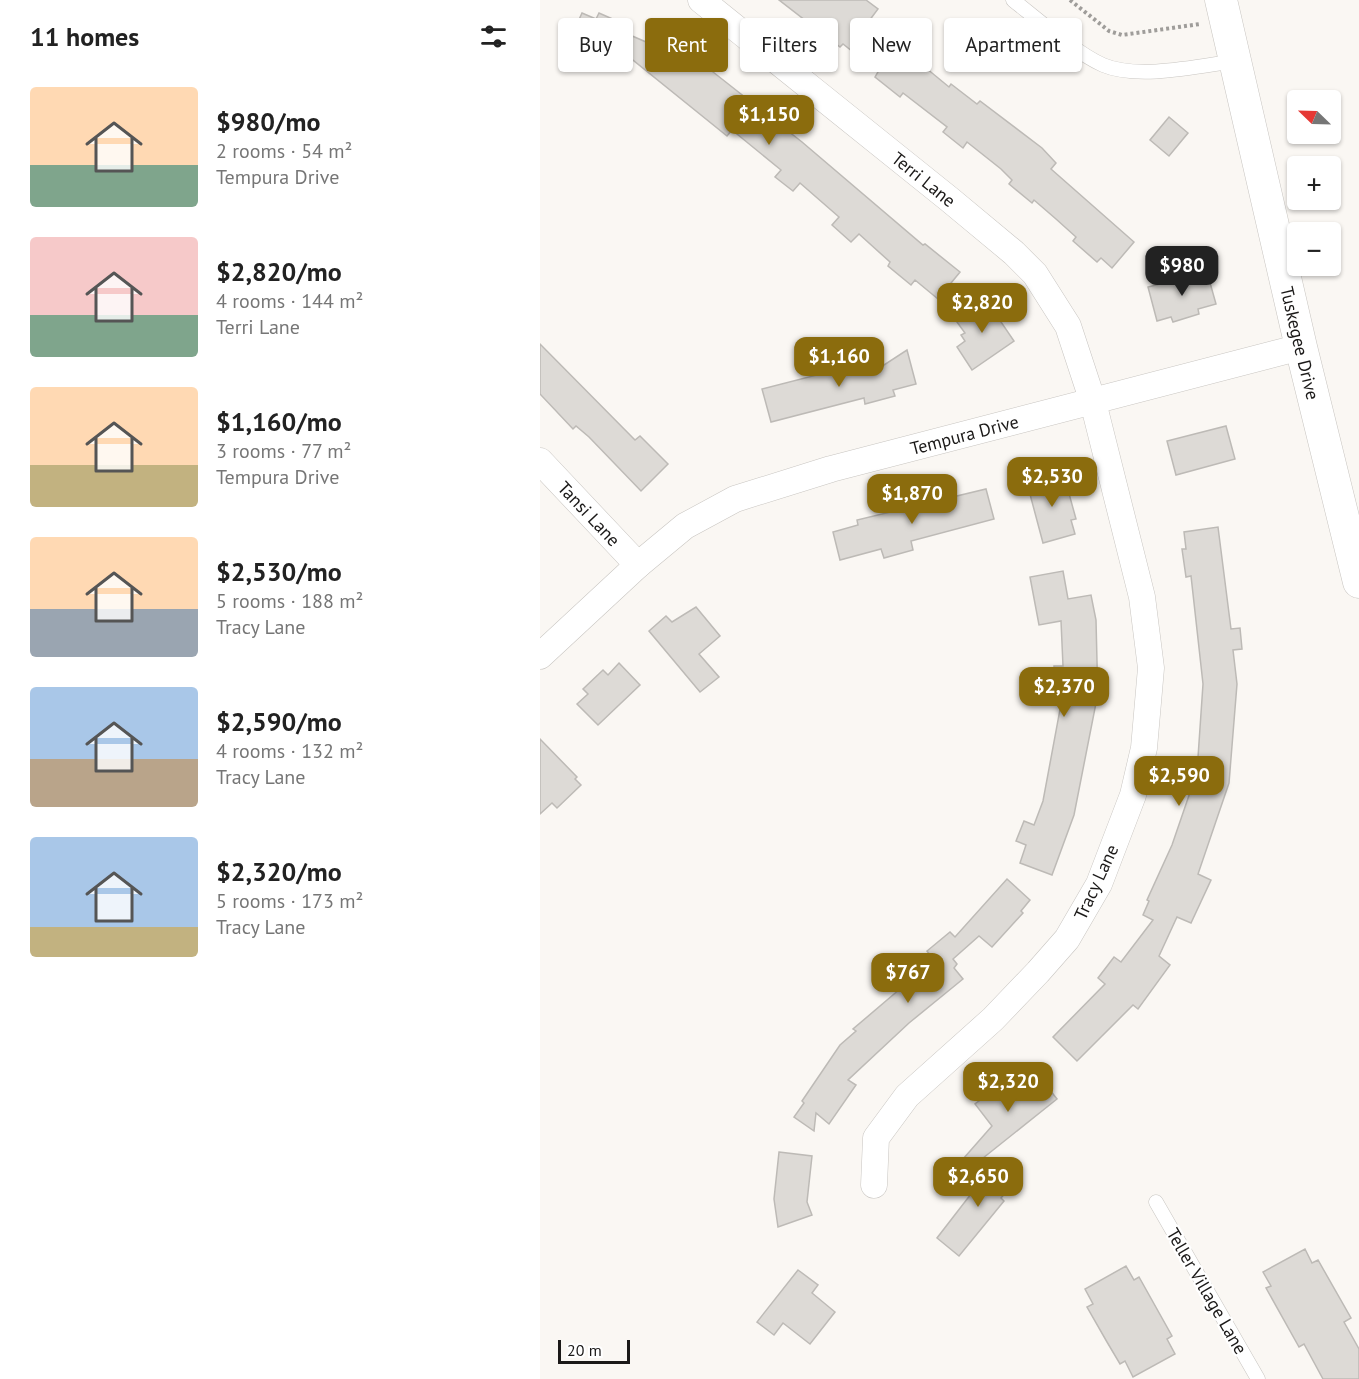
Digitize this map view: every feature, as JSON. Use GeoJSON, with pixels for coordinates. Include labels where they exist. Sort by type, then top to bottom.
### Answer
{"type":"FeatureCollection","features":[{"type":"Feature","properties":{"kind":"street","name":"Terri Lane"},"geometry":{"type":"LineString","coordinates":[[701,0],[949,199],[1014,253],[1035,274],[1068,326],[1094,402]]}},
{"type":"Feature","properties":{"kind":"street","name":"Tuskegee Drive"},"geometry":{"type":"LineString","coordinates":[[1221,0],[1301,347],[1359,582]]}},
{"type":"Feature","properties":{"kind":"street","name":"Tempura Drive"},"geometry":{"type":"LineString","coordinates":[[540,656],[638,565],[685,526],[735,499],[831,469],[1301,347]]}},
{"type":"Feature","properties":{"kind":"street","name":"Tracy Lane"},"geometry":{"type":"LineString","coordinates":[[874,1185],[876,1138],[907,1096],[993,1019],[1067,939],[1099,884],[1133,795],[1144,748],[1151,668],[1142,595],[1094,402]]}},
{"type":"Feature","properties":{"kind":"street","name":"Tansi Lane"},"geometry":{"type":"LineString","coordinates":[[540,461],[638,565]]}},
{"type":"Feature","properties":{"kind":"lane"},"geometry":{"type":"LineString","coordinates":[[1013,0],[1046,26],[1104,65],[1150,73],[1236,61]]}},
{"type":"Feature","properties":{"kind":"lane","name":"Teller Village Lane"},"geometry":{"type":"LineString","coordinates":[[1156,1202],[1258,1379]]}},
{"type":"Feature","properties":{"kind":"path"},"geometry":{"type":"LineString","coordinates":[[1070,0],[1109,31],[1122,36],[1201,24]]}},
{"type":"Feature","properties":{"kind":"building"},"geometry":{"type":"Polygon","coordinates":[[[779,0],[866,0],[878,9],[871,18],[850,18],[850,50],[843,44],[840,47],[838,45],[838,18],[802,18],[779,0]]]}},
{"type":"Feature","properties":{"kind":"building"},"geometry":{"type":"Polygon","coordinates":[[[582,13],[594,18],[580,18],[582,13]]]}},
{"type":"Feature","properties":{"kind":"building"},"geometry":{"type":"Polygon","coordinates":[[[599,13],[610,18],[596,18],[599,13]]]}},
{"type":"Feature","properties":{"kind":"building"},"geometry":{"type":"Polygon","coordinates":[[[633,36],[645,42],[645,70],[633,60],[633,36]]]}},
{"type":"Feature","properties":{"kind":"building"},"geometry":{"type":"Polygon","coordinates":[[[648,72],[713,72],[802,142],[923,245],[925,244],[960,272],[938,299],[915,280],[911,285],[888,266],[890,262],[859,234],[851,242],[832,225],[839,217],[800,183],[793,191],[775,177],[781,170],[732,130],[727,136],[648,72]]]}},
{"type":"Feature","properties":{"kind":"building"},"geometry":{"type":"Polygon","coordinates":[[[878,72],[931,72],[949,87],[951,84],[977,104],[980,101],[1042,148],[1056,163],[1051,169],[1134,242],[1112,268],[1101,258],[1097,262],[1073,241],[1076,237],[1056,219],[1034,200],[1032,203],[1009,184],[1012,180],[1001,169],[967,142],[963,148],[943,132],[947,127],[903,93],[900,97],[875,77],[878,72]]]}},
{"type":"Feature","properties":{"kind":"building"},"geometry":{"type":"Polygon","coordinates":[[[1169,117],[1188,133],[1169,156],[1150,140],[1169,117]]]}},
{"type":"Feature","properties":{"kind":"building"},"geometry":{"type":"Polygon","coordinates":[[[1207,272],[1216,304],[1198,309],[1199,314],[1173,322],[1171,317],[1157,321],[1148,287],[1207,272]]]}},
{"type":"Feature","properties":{"kind":"building"},"geometry":{"type":"Polygon","coordinates":[[[984,297],[1014,341],[972,370],[957,347],[965,341],[961,335],[965,333],[954,318],[984,297]]]}},
{"type":"Feature","properties":{"kind":"building"},"geometry":{"type":"Polygon","coordinates":[[[540,344],[635,440],[640,436],[668,464],[641,491],[589,437],[576,426],[573,429],[540,394],[540,344]]]}},
{"type":"Feature","properties":{"kind":"building"},"geometry":{"type":"Polygon","coordinates":[[[907,350],[916,384],[893,390],[895,396],[865,404],[864,398],[771,422],[762,389],[875,360],[881,367],[907,350]]]}},
{"type":"Feature","properties":{"kind":"building"},"geometry":{"type":"Polygon","coordinates":[[[1226,426],[1235,459],[1176,475],[1167,441],[1226,426]]]}},
{"type":"Feature","properties":{"kind":"building"},"geometry":{"type":"Polygon","coordinates":[[[1059,474],[1064,491],[1068,490],[1076,519],[1071,520],[1075,534],[1043,543],[1027,483],[1059,474]]]}},
{"type":"Feature","properties":{"kind":"building"},"geometry":{"type":"Polygon","coordinates":[[[986,489],[994,519],[911,541],[913,550],[884,558],[881,549],[840,560],[833,532],[858,525],[857,520],[986,489]]]}},
{"type":"Feature","properties":{"kind":"building"},"geometry":{"type":"Polygon","coordinates":[[[1218,527],[1231,629],[1240,628],[1242,649],[1233,650],[1237,684],[1229,783],[1198,874],[1211,880],[1191,923],[1177,917],[1159,956],[1170,965],[1138,1009],[1133,1005],[1077,1061],[1053,1037],[1105,984],[1098,978],[1114,957],[1121,962],[1153,920],[1143,915],[1149,901],[1147,900],[1172,845],[1197,772],[1203,684],[1191,576],[1186,577],[1182,549],[1186,549],[1184,532],[1218,527]]]}},
{"type":"Feature","properties":{"kind":"building"},"geometry":{"type":"Polygon","coordinates":[[[1063,571],[1068,599],[1091,595],[1096,620],[1098,703],[1096,703],[1074,815],[1052,875],[1020,863],[1026,845],[1016,841],[1024,821],[1034,825],[1043,801],[1064,688],[1054,688],[1054,666],[1063,666],[1061,621],[1039,625],[1030,577],[1063,571]]]}},
{"type":"Feature","properties":{"kind":"building"},"geometry":{"type":"Polygon","coordinates":[[[696,607],[720,636],[699,654],[719,677],[700,692],[649,631],[666,616],[672,622],[696,607]]]}},
{"type":"Feature","properties":{"kind":"building"},"geometry":{"type":"Polygon","coordinates":[[[619,663],[640,685],[598,725],[577,704],[588,694],[583,689],[603,670],[608,675],[619,663]]]}},
{"type":"Feature","properties":{"kind":"building"},"geometry":{"type":"Polygon","coordinates":[[[540,739],[577,777],[575,779],[581,785],[557,808],[552,803],[540,814],[540,739]]]}},
{"type":"Feature","properties":{"kind":"building"},"geometry":{"type":"Polygon","coordinates":[[[1007,879],[1030,900],[1021,911],[1023,913],[992,947],[979,936],[953,959],[957,964],[954,968],[963,979],[909,1023],[848,1080],[856,1085],[829,1124],[816,1113],[814,1131],[794,1117],[804,1103],[802,1101],[840,1045],[856,1031],[853,1029],[934,960],[927,951],[950,932],[955,937],[1007,879]]]}},
{"type":"Feature","properties":{"kind":"building"},"geometry":{"type":"Polygon","coordinates":[[[1033,1069],[1057,1099],[963,1174],[956,1167],[992,1126],[975,1104],[984,1097],[982,1094],[1003,1077],[1009,1085],[1033,1069]]]}},
{"type":"Feature","properties":{"kind":"building"},"geometry":{"type":"Polygon","coordinates":[[[779,1152],[812,1156],[807,1202],[812,1215],[778,1227],[774,1199],[779,1152]]]}},
{"type":"Feature","properties":{"kind":"building"},"geometry":{"type":"Polygon","coordinates":[[[998,1159],[1019,1177],[1001,1198],[1004,1201],[959,1256],[937,1238],[998,1159]]]}},
{"type":"Feature","properties":{"kind":"building"},"geometry":{"type":"Polygon","coordinates":[[[1305,1249],[1312,1263],[1318,1260],[1351,1318],[1344,1322],[1359,1349],[1359,1379],[1323,1379],[1304,1344],[1299,1347],[1266,1288],[1271,1286],[1263,1272],[1305,1249]]]}},
{"type":"Feature","properties":{"kind":"building"},"geometry":{"type":"Polygon","coordinates":[[[1126,1266],[1134,1280],[1139,1277],[1172,1336],[1167,1339],[1175,1354],[1133,1377],[1125,1361],[1120,1364],[1087,1307],[1093,1304],[1085,1289],[1126,1266]]]}},
{"type":"Feature","properties":{"kind":"building"},"geometry":{"type":"Polygon","coordinates":[[[798,1270],[818,1285],[812,1293],[835,1312],[810,1344],[783,1323],[774,1335],[757,1322],[798,1270]]]}}]}
